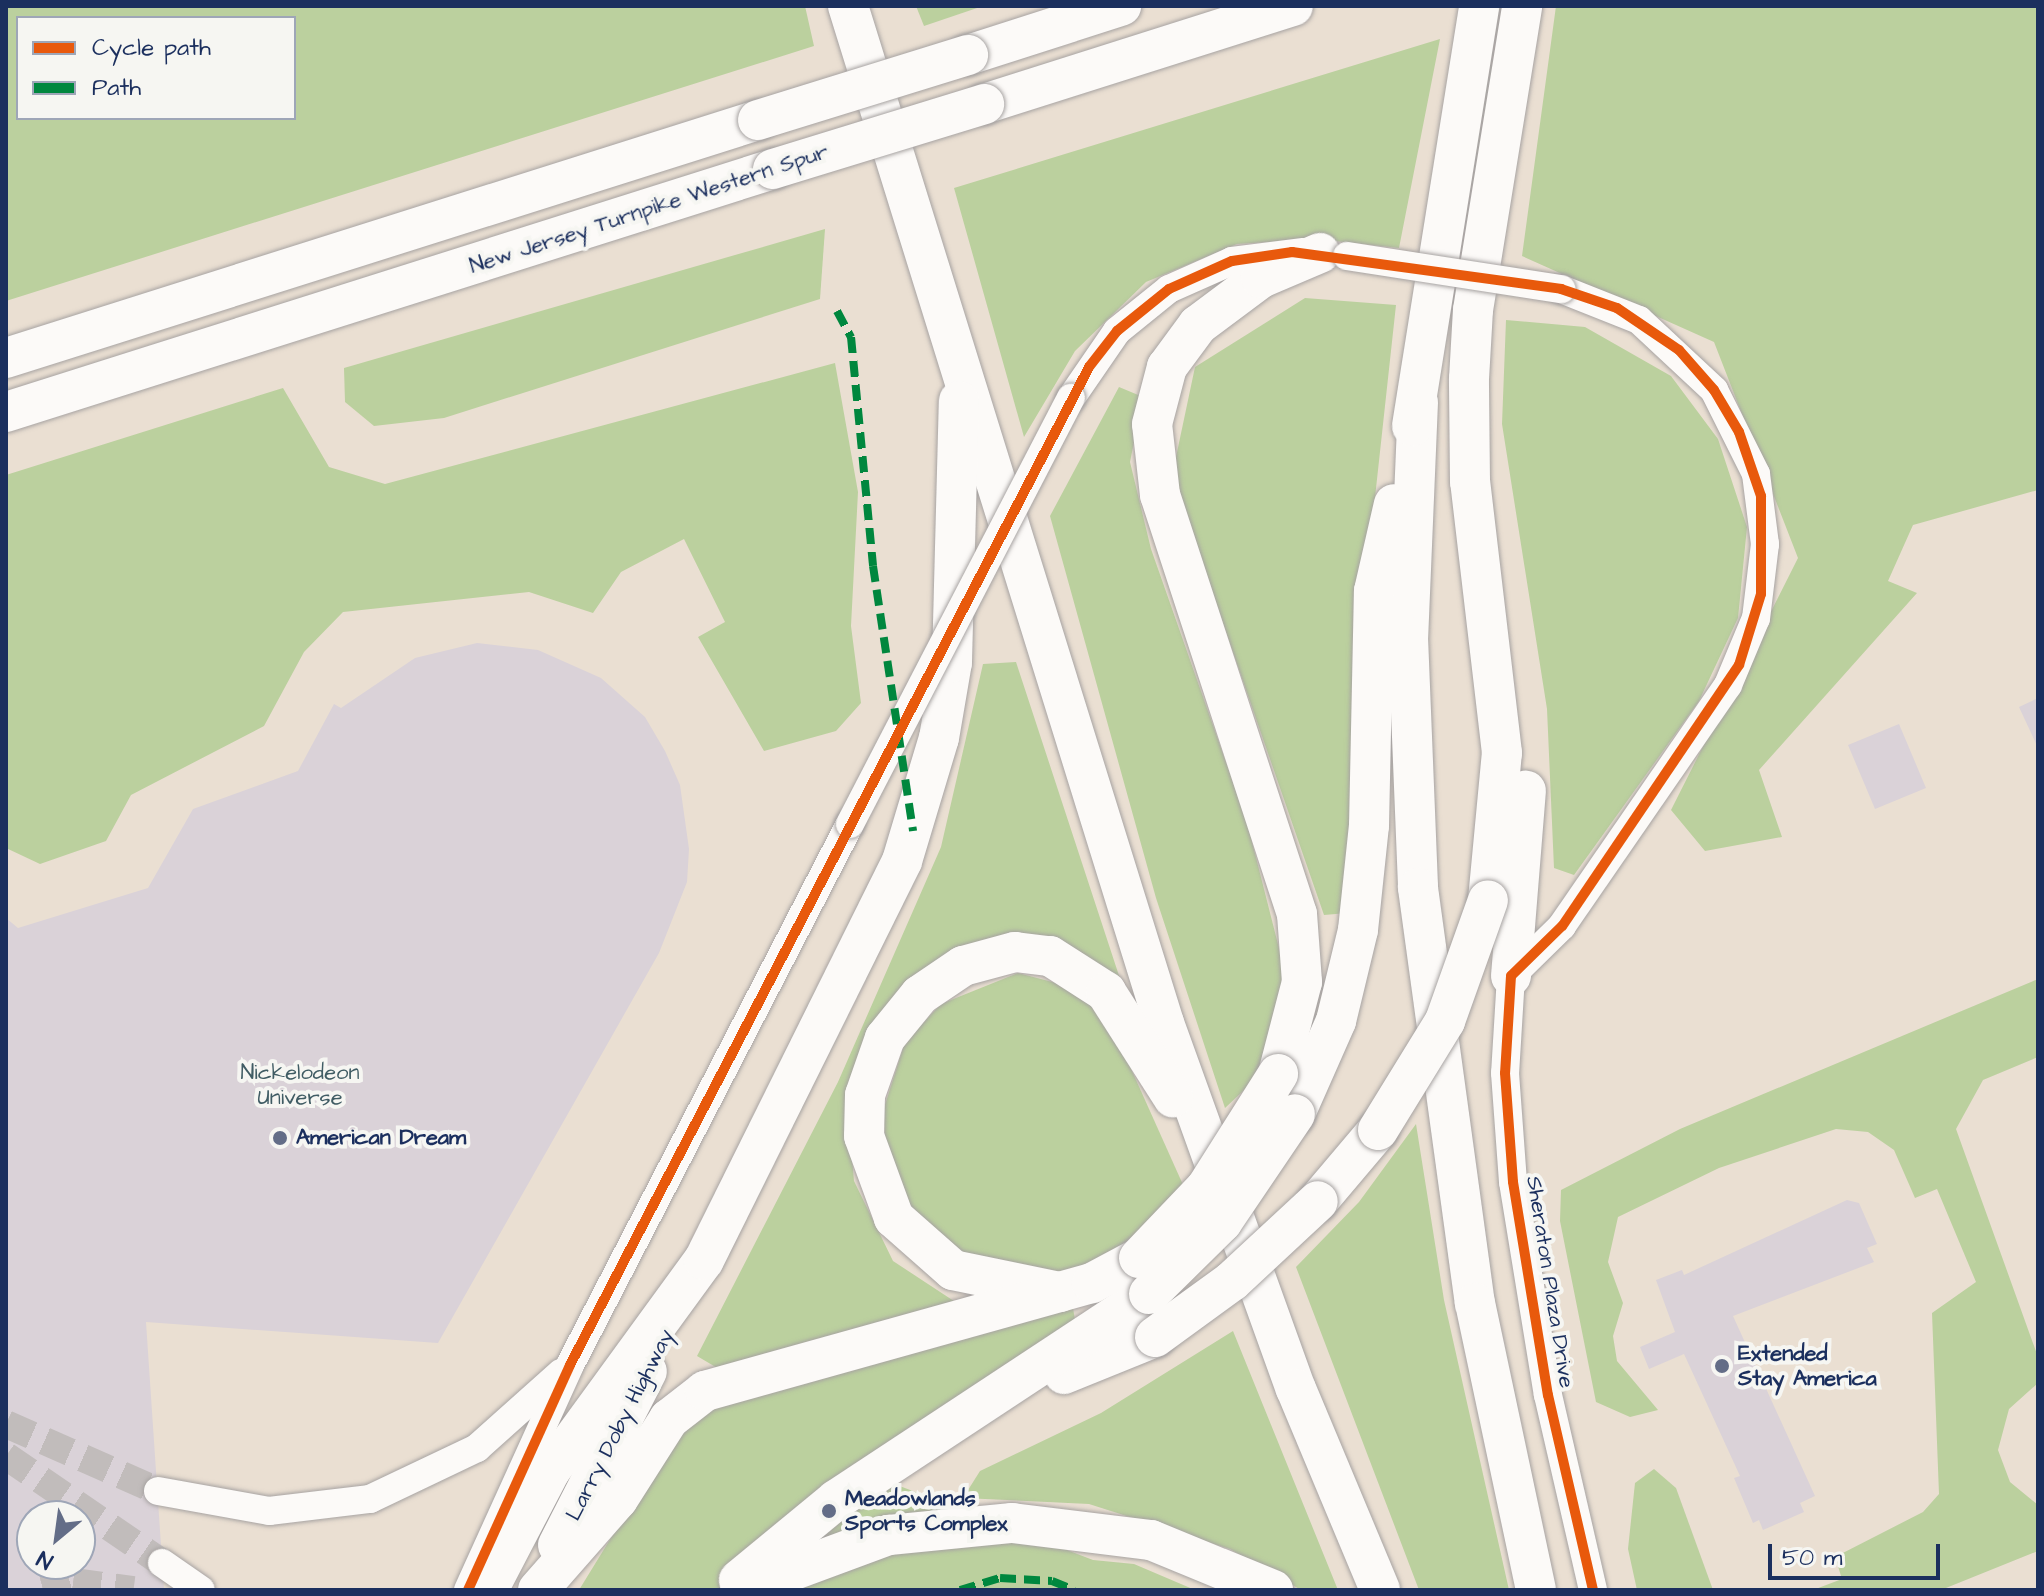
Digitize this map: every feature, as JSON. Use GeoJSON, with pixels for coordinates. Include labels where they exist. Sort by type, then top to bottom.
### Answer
{"type":"FeatureCollection","features":[{"type":"Feature","properties":{"kind":"highway"},"geometry":{"type":"LineString","coordinates":[[848,6],[1208,1153],[1380,1590]]}},
{"type":"Feature","properties":{"kind":"highway"},"geometry":{"type":"LineString","coordinates":[[6,358],[1121,6]]}},
{"type":"Feature","properties":{"kind":"highway","name":"New Jersey Turnpike Western Spur"},"geometry":{"type":"LineString","coordinates":[[6,412],[1293,6]]}},
{"type":"Feature","properties":{"kind":"highway"},"geometry":{"type":"LineString","coordinates":[[726,1590],[836,1500],[986,1405],[1144,1276],[1222,1222],[1295,1114],[1336,1021],[1358,930],[1370,813],[1374,591],[1418,402],[1479,6]]}},
{"type":"Feature","properties":{"kind":"highway"},"geometry":{"type":"LineString","coordinates":[[986,1405],[1155,1337],[1232,1281],[1318,1201],[1378,1130],[1445,1021],[1488,900],[1500,814],[1501,730],[1468,440],[1473,310],[1492,214],[1522,6]]}},
{"type":"Feature","properties":{"kind":"highway"},"geometry":{"type":"LineString","coordinates":[[1492,214],[1485,410],[1526,767],[1511,976]]}},
{"type":"Feature","properties":{"kind":"highway"},"geometry":{"type":"LineString","coordinates":[[537,1590],[618,1499],[669,1419],[705,1391],[1060,1292],[1144,1276],[1206,1188],[1278,1074],[1301,992],[1297,914],[1160,495],[1152,424],[1167,367],[1198,325],[1261,278],[1334,254]]}},
{"type":"Feature","properties":{"kind":"highway"},"geometry":{"type":"LineString","coordinates":[[488,1590],[550,1471],[704,1260],[873,928],[921,801],[956,622],[959,365]]}},
{"type":"Feature","properties":{"kind":"highway"},"geometry":{"type":"LineString","coordinates":[[1418,402],[1408,637],[1418,888],[1473,1290],[1536,1590]]}},
{"type":"Feature","properties":{"kind":"highway"},"geometry":{"type":"LineString","coordinates":[[1060,1292],[953,1270],[906,1234],[883,1199],[868,1160],[865,1095],[885,1038],[920,995],[956,970],[999,954],[1050,956],[1080,970],[1116,1006],[1208,1153]]}},
{"type":"Feature","properties":{"kind":"highway","name":"Larry Doby Highway"},"geometry":{"type":"LineString","coordinates":[[537,1590],[704,1260]]}},
{"type":"Feature","properties":{"kind":"highway"},"geometry":{"type":"LineString","coordinates":[[740,1590],[889,1535],[1012,1523],[1151,1540],[1273,1590]]}},
{"type":"Feature","properties":{"kind":"street"},"geometry":{"type":"LineString","coordinates":[[468,1590],[570,1365],[1071,398],[1117,331],[1169,289],[1232,261],[1334,254],[1561,289],[1639,320],[1714,390],[1756,474],[1764,569],[1756,618],[1728,685],[1562,926],[1511,976]]}},
{"type":"Feature","properties":{"kind":"street","name":"Sheraton Plaza Drive"},"geometry":{"type":"LineString","coordinates":[[1511,976],[1505,1073],[1513,1182],[1548,1395],[1593,1590]]}},
{"type":"Feature","properties":{"kind":"street"},"geometry":{"type":"LineString","coordinates":[[158,1491],[269,1511],[394,1492],[477,1448],[570,1365]]}},
{"type":"Feature","properties":{"kind":"street"},"geometry":{"type":"LineString","coordinates":[[162,1563],[201,1590]]}},
{"type":"Feature","properties":{"kind":"green space"},"geometry":{"type":"Polygon","coordinates":[[[6,6],[805,6],[814,46],[6,301],[6,6]]]}},
{"type":"Feature","properties":{"kind":"green space"},"geometry":{"type":"Polygon","coordinates":[[[916,6],[983,6],[924,26],[916,6]]]}},
{"type":"Feature","properties":{"kind":"green space"},"geometry":{"type":"Polygon","coordinates":[[[1556,6],[2038,6],[2038,490],[1913,525],[1888,581],[1917,593],[1759,770],[1782,837],[1705,851],[1671,810],[1798,558],[1714,342],[1522,256],[1556,6]]]}},
{"type":"Feature","properties":{"kind":"green space"},"geometry":{"type":"Polygon","coordinates":[[[1440,39],[1399,248],[1316,239],[1237,244],[1146,282],[1075,351],[1024,437],[954,188],[1440,39]]]}},
{"type":"Feature","properties":{"kind":"green space"},"geometry":{"type":"Polygon","coordinates":[[[825,229],[820,299],[444,418],[374,426],[345,402],[344,368],[825,229]]]}},
{"type":"Feature","properties":{"kind":"green space"},"geometry":{"type":"Polygon","coordinates":[[[1305,298],[1396,305],[1367,571],[1347,913],[1324,915],[1172,476],[1195,367],[1305,298]]]}},
{"type":"Feature","properties":{"kind":"green space"},"geometry":{"type":"Polygon","coordinates":[[[1506,320],[1585,327],[1671,376],[1718,439],[1747,527],[1738,618],[1699,701],[1574,875],[1554,868],[1547,709],[1502,424],[1506,320]]]}},
{"type":"Feature","properties":{"kind":"green space"},"geometry":{"type":"Polygon","coordinates":[[[835,363],[858,492],[851,626],[861,703],[836,731],[764,751],[698,637],[725,622],[684,539],[621,572],[593,613],[529,592],[343,612],[304,652],[264,726],[131,795],[106,841],[40,864],[6,848],[6,475],[283,388],[329,467],[385,484],[835,363]]]}},
{"type":"Feature","properties":{"kind":"green space"},"geometry":{"type":"Polygon","coordinates":[[[1119,387],[1143,397],[1130,462],[1151,549],[1247,822],[1285,972],[1258,1077],[1225,1108],[1156,898],[1050,516],[1119,387]]]}},
{"type":"Feature","properties":{"kind":"green space"},"geometry":{"type":"Polygon","coordinates":[[[1016,662],[1125,994],[978,942],[849,1123],[854,1181],[893,1261],[963,1307],[719,1369],[697,1356],[838,1082],[941,847],[983,664],[1016,662]]]}},
{"type":"Feature","properties":{"kind":"green space"},"geometry":{"type":"Polygon","coordinates":[[[1018,973],[1079,989],[1119,1042],[1184,1187],[1125,1250],[1083,1272],[1003,1271],[937,1240],[916,1218],[887,1160],[883,1111],[905,1042],[941,1004],[1018,973]]]}},
{"type":"Feature","properties":{"kind":"green space"},"geometry":{"type":"Polygon","coordinates":[[[2038,979],[2038,1057],[1983,1080],[1956,1129],[2038,1357],[2038,1383],[2009,1409],[1998,1450],[2010,1482],[2038,1505],[2038,1551],[1941,1590],[1813,1590],[1842,1579],[1835,1557],[1923,1512],[1939,1494],[1932,1313],[1976,1282],[1937,1189],[1915,1198],[1894,1150],[1868,1132],[1836,1129],[1719,1168],[1618,1217],[1608,1262],[1623,1303],[1613,1336],[1617,1361],[1658,1410],[1630,1417],[1596,1402],[1560,1221],[1561,1190],[1680,1129],[2038,979]]]}},
{"type":"Feature","properties":{"kind":"green space"},"geometry":{"type":"Polygon","coordinates":[[[1416,1124],[1444,1300],[1509,1590],[1419,1590],[1296,1267],[1359,1202],[1416,1124]]]}},
{"type":"Feature","properties":{"kind":"green space"},"geometry":{"type":"Polygon","coordinates":[[[1073,1308],[1075,1320],[850,1467],[1093,1560],[1134,1564],[1195,1590],[579,1590],[665,1450],[710,1408],[1073,1308]]]}},
{"type":"Feature","properties":{"kind":"green space"},"geometry":{"type":"Polygon","coordinates":[[[1233,1331],[1338,1590],[1301,1590],[1230,1549],[1089,1504],[963,1498],[980,1471],[1101,1413],[1233,1331]]]}},
{"type":"Feature","properties":{"kind":"green space"},"geometry":{"type":"Polygon","coordinates":[[[1654,1469],[1676,1488],[1713,1590],[1637,1590],[1628,1549],[1635,1483],[1654,1469]]]}},
{"type":"Feature","properties":{"kind":"building","name":"Nickelodeon Universe"},"geometry":{"type":"Polygon","coordinates":[[[477,643],[538,650],[601,678],[645,717],[680,785],[689,849],[687,882],[659,953],[438,1343],[146,1322],[164,1590],[6,1590],[6,918],[18,928],[148,888],[193,809],[298,771],[334,704],[341,708],[415,658],[477,643]]]}},
{"type":"Feature","properties":{"kind":"building"},"geometry":{"type":"Polygon","coordinates":[[[2038,698],[2038,748],[2019,707],[2038,698]]]}},
{"type":"Feature","properties":{"kind":"building"},"geometry":{"type":"Polygon","coordinates":[[[1899,724],[1926,788],[1875,809],[1848,745],[1899,724]]]}},
{"type":"Feature","properties":{"kind":"building","name":"Extended Stay America"},"geometry":{"type":"Polygon","coordinates":[[[1847,1200],[1859,1203],[1877,1244],[1867,1248],[1874,1262],[1733,1316],[1815,1496],[1800,1503],[1804,1512],[1763,1530],[1759,1520],[1753,1523],[1734,1478],[1740,1476],[1684,1354],[1649,1369],[1640,1347],[1675,1332],[1656,1280],[1682,1270],[1684,1275],[1847,1200]]]}},
{"type":"Feature","properties":{"kind":"tunnel"},"geometry":{"type":"LineString","coordinates":[[6,1424],[158,1491]]}},
{"type":"Feature","properties":{"kind":"tunnel"},"geometry":{"type":"LineString","coordinates":[[6,1456],[162,1563]]}},
{"type":"Feature","properties":{"kind":"tunnel"},"geometry":{"type":"LineString","coordinates":[[43,1590],[73,1582],[133,1590]]}},
{"type":"Feature","properties":{"kind":"marked path"},"geometry":{"type":"LineString","coordinates":[[837,311],[851,337],[873,566],[913,831]]}},
{"type":"Feature","properties":{"kind":"marked path"},"geometry":{"type":"LineString","coordinates":[[960,1590],[1000,1578],[1052,1581],[1074,1590]]}},
{"type":"Feature","properties":{"kind":"cycle path"},"geometry":{"type":"LineString","coordinates":[[468,1590],[570,1365],[1089,367],[1117,331],[1169,289],[1232,261],[1292,252],[1561,289],[1617,308],[1679,350],[1714,390],[1739,432],[1761,496],[1761,594],[1739,665],[1562,926],[1511,976],[1505,1073],[1513,1182],[1548,1395],[1593,1590]]}},
{"type":"Feature","properties":{"kind":"place","name":"American Dream"},"geometry":{"type":"Point","coordinates":[280,1138]}},
{"type":"Feature","properties":{"kind":"place","name":"Extended Stay America"},"geometry":{"type":"Point","coordinates":[1722,1366]}},
{"type":"Feature","properties":{"kind":"place","name":"Meadowlands Sports Complex"},"geometry":{"type":"Point","coordinates":[829,1511]}}]}
